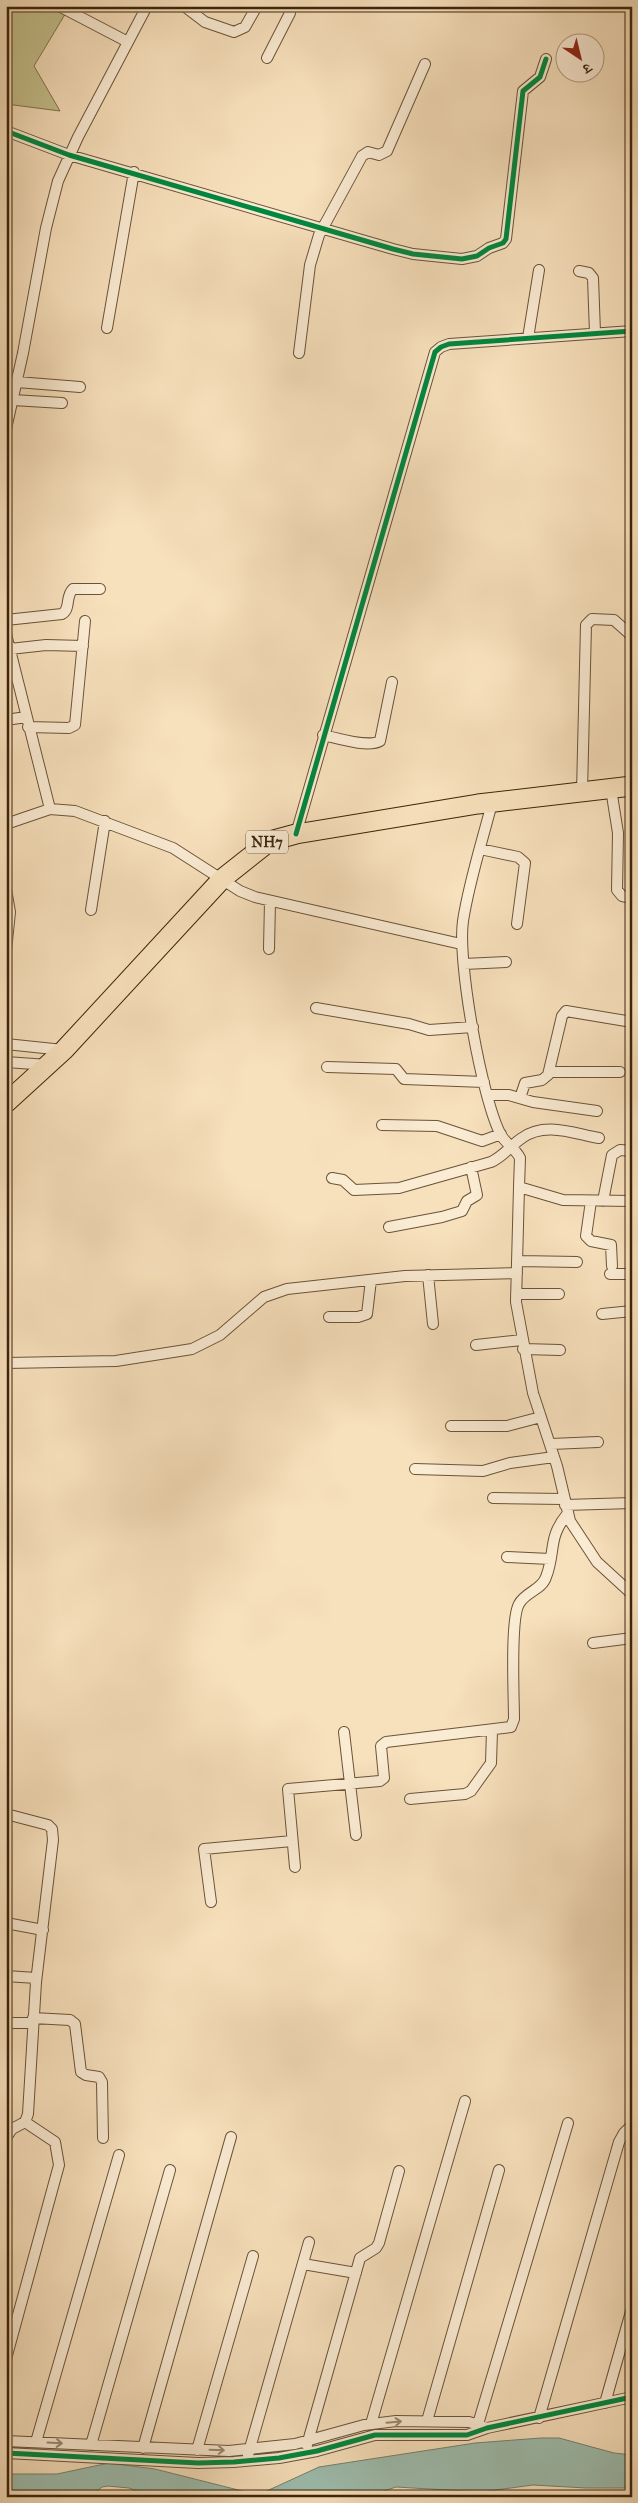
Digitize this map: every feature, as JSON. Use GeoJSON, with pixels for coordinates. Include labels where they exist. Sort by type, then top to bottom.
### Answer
{"type":"FeatureCollection","features":[{"type":"Feature","properties":{"kind":"highway","name":"NH7"},"geometry":{"type":"LineString","coordinates":[[6,1103],[64,1050],[222,879],[270,840],[296,834],[492,803],[632,786]]}},
{"type":"Feature","properties":{"kind":"street"},"geometry":{"type":"LineString","coordinates":[[59,6],[128,42]]}},
{"type":"Feature","properties":{"kind":"street"},"geometry":{"type":"LineString","coordinates":[[6,429],[17,382],[46,228],[58,181],[69,155],[147,6]]}},
{"type":"Feature","properties":{"kind":"street"},"geometry":{"type":"LineString","coordinates":[[184,6],[205,22],[234,32],[245,26],[257,6]]}},
{"type":"Feature","properties":{"kind":"street"},"geometry":{"type":"LineString","coordinates":[[267,58],[290,13],[289,6]]}},
{"type":"Feature","properties":{"kind":"street"},"geometry":{"type":"LineString","coordinates":[[6,131],[69,155],[134,172],[393,249],[448,258],[475,256],[504,242],[508,234],[523,91],[540,77],[546,59]]}},
{"type":"Feature","properties":{"kind":"street"},"geometry":{"type":"LineString","coordinates":[[299,353],[310,265],[323,227],[362,156],[368,152],[379,155],[386,151],[425,64]]}},
{"type":"Feature","properties":{"kind":"street"},"geometry":{"type":"LineString","coordinates":[[107,328],[134,172]]}},
{"type":"Feature","properties":{"kind":"street"},"geometry":{"type":"LineString","coordinates":[[528,338],[539,270]]}},
{"type":"Feature","properties":{"kind":"street"},"geometry":{"type":"LineString","coordinates":[[579,270],[589,273],[593,278],[595,333]]}},
{"type":"Feature","properties":{"kind":"street"},"geometry":{"type":"LineString","coordinates":[[296,834],[435,352],[440,347],[449,344],[632,331]]}},
{"type":"Feature","properties":{"kind":"street"},"geometry":{"type":"LineString","coordinates":[[17,382],[80,387]]}},
{"type":"Feature","properties":{"kind":"street"},"geometry":{"type":"LineString","coordinates":[[12,400],[62,403]]}},
{"type":"Feature","properties":{"kind":"street"},"geometry":{"type":"LineString","coordinates":[[6,620],[62,614],[66,610],[69,592],[73,589],[100,589]]}},
{"type":"Feature","properties":{"kind":"street"},"geometry":{"type":"LineString","coordinates":[[582,792],[586,626],[592,619],[611,619],[632,636]]}},
{"type":"Feature","properties":{"kind":"street"},"geometry":{"type":"LineString","coordinates":[[6,720],[69,728],[75,725],[85,621]]}},
{"type":"Feature","properties":{"kind":"street"},"geometry":{"type":"LineString","coordinates":[[6,634],[9,654],[50,809]]}},
{"type":"Feature","properties":{"kind":"street"},"geometry":{"type":"LineString","coordinates":[[9,654],[46,645],[82,646]]}},
{"type":"Feature","properties":{"kind":"street"},"geometry":{"type":"LineString","coordinates":[[323,735],[373,744],[380,741],[392,682]]}},
{"type":"Feature","properties":{"kind":"street"},"geometry":{"type":"LineString","coordinates":[[612,789],[617,822],[617,890],[622,896],[632,898]]}},
{"type":"Feature","properties":{"kind":"street"},"geometry":{"type":"LineString","coordinates":[[492,803],[463,921],[461,944],[484,1082],[501,1134],[520,1158],[516,1294],[523,1345],[533,1393],[551,1444],[566,1506],[587,1549],[597,1562],[632,1594]]}},
{"type":"Feature","properties":{"kind":"street"},"geometry":{"type":"LineString","coordinates":[[6,824],[50,809],[75,811],[174,848],[240,891],[270,901],[394,927],[461,944]]}},
{"type":"Feature","properties":{"kind":"street"},"geometry":{"type":"LineString","coordinates":[[91,910],[105,821]]}},
{"type":"Feature","properties":{"kind":"street"},"geometry":{"type":"LineString","coordinates":[[480,849],[518,857],[525,863],[517,924]]}},
{"type":"Feature","properties":{"kind":"street"},"geometry":{"type":"LineString","coordinates":[[6,889],[10,912],[6,951]]}},
{"type":"Feature","properties":{"kind":"street"},"geometry":{"type":"LineString","coordinates":[[269,950],[270,901]]}},
{"type":"Feature","properties":{"kind":"street"},"geometry":{"type":"LineString","coordinates":[[464,964],[506,962]]}},
{"type":"Feature","properties":{"kind":"street"},"geometry":{"type":"LineString","coordinates":[[316,1008],[409,1024],[430,1030],[474,1027]]}},
{"type":"Feature","properties":{"kind":"street"},"geometry":{"type":"LineString","coordinates":[[520,1098],[525,1083],[546,1078],[562,1016],[566,1011],[632,1022]]}},
{"type":"Feature","properties":{"kind":"street"},"geometry":{"type":"LineString","coordinates":[[6,1044],[64,1050]]}},
{"type":"Feature","properties":{"kind":"street"},"geometry":{"type":"LineString","coordinates":[[6,1062],[49,1065]]}},
{"type":"Feature","properties":{"kind":"street"},"geometry":{"type":"LineString","coordinates":[[327,1067],[396,1069],[404,1079],[484,1082]]}},
{"type":"Feature","properties":{"kind":"street"},"geometry":{"type":"LineString","coordinates":[[549,1072],[620,1072]]}},
{"type":"Feature","properties":{"kind":"street"},"geometry":{"type":"LineString","coordinates":[[488,1095],[509,1095],[533,1102],[597,1111]]}},
{"type":"Feature","properties":{"kind":"street"},"geometry":{"type":"LineString","coordinates":[[382,1125],[437,1126],[482,1141],[501,1134]]}},
{"type":"Feature","properties":{"kind":"street"},"geometry":{"type":"LineString","coordinates":[[332,1178],[343,1180],[354,1190],[387,1190],[498,1159],[528,1134],[546,1130],[566,1131],[599,1138]]}},
{"type":"Feature","properties":{"kind":"street"},"geometry":{"type":"LineString","coordinates":[[603,1201],[612,1155],[620,1150],[632,1151]]}},
{"type":"Feature","properties":{"kind":"street"},"geometry":{"type":"LineString","coordinates":[[389,1228],[462,1211],[467,1201],[477,1195],[471,1167]]}},
{"type":"Feature","properties":{"kind":"street"},"geometry":{"type":"LineString","coordinates":[[519,1187],[563,1200],[632,1201]]}},
{"type":"Feature","properties":{"kind":"street"},"geometry":{"type":"LineString","coordinates":[[591,1200],[586,1236],[591,1241],[611,1246],[611,1270],[632,1274]]}},
{"type":"Feature","properties":{"kind":"street"},"geometry":{"type":"LineString","coordinates":[[518,1262],[577,1262]]}},
{"type":"Feature","properties":{"kind":"street"},"geometry":{"type":"LineString","coordinates":[[6,1363],[116,1361],[192,1349],[220,1335],[264,1297],[275,1292],[428,1275],[517,1273]]}},
{"type":"Feature","properties":{"kind":"street"},"geometry":{"type":"LineString","coordinates":[[428,1275],[433,1324]]}},
{"type":"Feature","properties":{"kind":"street"},"geometry":{"type":"LineString","coordinates":[[329,1317],[358,1317],[367,1314],[371,1280]]}},
{"type":"Feature","properties":{"kind":"street"},"geometry":{"type":"LineString","coordinates":[[516,1294],[559,1294]]}},
{"type":"Feature","properties":{"kind":"street"},"geometry":{"type":"LineString","coordinates":[[602,1314],[632,1311]]}},
{"type":"Feature","properties":{"kind":"street"},"geometry":{"type":"LineString","coordinates":[[476,1345],[523,1345],[560,1350]]}},
{"type":"Feature","properties":{"kind":"street"},"geometry":{"type":"LineString","coordinates":[[451,1426],[507,1426],[541,1417]]}},
{"type":"Feature","properties":{"kind":"street"},"geometry":{"type":"LineString","coordinates":[[551,1444],[598,1442]]}},
{"type":"Feature","properties":{"kind":"street"},"geometry":{"type":"LineString","coordinates":[[415,1469],[482,1471],[510,1463],[554,1457]]}},
{"type":"Feature","properties":{"kind":"street"},"geometry":{"type":"LineString","coordinates":[[493,1498],[566,1506],[632,1504]]}},
{"type":"Feature","properties":{"kind":"street"},"geometry":{"type":"LineString","coordinates":[[295,1867],[288,1789],[351,1785],[383,1780],[381,1746],[386,1742],[508,1729],[514,1723],[517,1609],[521,1600],[545,1581],[556,1529],[566,1506]]}},
{"type":"Feature","properties":{"kind":"street"},"geometry":{"type":"LineString","coordinates":[[507,1556],[550,1559]]}},
{"type":"Feature","properties":{"kind":"street"},"geometry":{"type":"LineString","coordinates":[[593,1643],[632,1638]]}},
{"type":"Feature","properties":{"kind":"street"},"geometry":{"type":"LineString","coordinates":[[410,1799],[465,1794],[471,1791],[491,1763],[492,1731]]}},
{"type":"Feature","properties":{"kind":"street"},"geometry":{"type":"LineString","coordinates":[[344,1732],[356,1836]]}},
{"type":"Feature","properties":{"kind":"street"},"geometry":{"type":"LineString","coordinates":[[6,1814],[44,1823],[52,1829],[51,1864],[36,1978],[28,2114],[26,2122],[12,2129],[6,2138]]}},
{"type":"Feature","properties":{"kind":"street"},"geometry":{"type":"LineString","coordinates":[[210,1902],[204,1849],[292,1841]]}},
{"type":"Feature","properties":{"kind":"street"},"geometry":{"type":"LineString","coordinates":[[6,1923],[42,1930]]}},
{"type":"Feature","properties":{"kind":"street"},"geometry":{"type":"LineString","coordinates":[[6,1976],[36,1978]]}},
{"type":"Feature","properties":{"kind":"street"},"geometry":{"type":"LineString","coordinates":[[6,2023],[33,2020],[70,2020],[75,2024],[81,2072],[86,2075],[99,2077],[102,2082],[103,2138]]}},
{"type":"Feature","properties":{"kind":"street"},"geometry":{"type":"LineString","coordinates":[[371,2424],[464,2101]]}},
{"type":"Feature","properties":{"kind":"street"},"geometry":{"type":"LineString","coordinates":[[6,2359],[59,2165],[55,2142],[26,2122]]}},
{"type":"Feature","properties":{"kind":"street"},"geometry":{"type":"LineString","coordinates":[[6,2454],[198,2463],[247,2461],[304,2454],[375,2435],[467,2435],[483,2426],[568,2123]]}},
{"type":"Feature","properties":{"kind":"street"},"geometry":{"type":"LineString","coordinates":[[539,2418],[620,2142],[624,2132],[632,2125]]}},
{"type":"Feature","properties":{"kind":"street"},"geometry":{"type":"LineString","coordinates":[[143,2448],[231,2136]]}},
{"type":"Feature","properties":{"kind":"street"},"geometry":{"type":"LineString","coordinates":[[36,2442],[119,2155]]}},
{"type":"Feature","properties":{"kind":"street"},"geometry":{"type":"LineString","coordinates":[[91,2446],[170,2170]]}},
{"type":"Feature","properties":{"kind":"street"},"geometry":{"type":"LineString","coordinates":[[427,2421],[500,2170]]}},
{"type":"Feature","properties":{"kind":"street"},"geometry":{"type":"LineString","coordinates":[[304,2454],[356,2273],[362,2256],[376,2248],[399,2171]]}},
{"type":"Feature","properties":{"kind":"street"},"geometry":{"type":"LineString","coordinates":[[247,2461],[309,2242]]}},
{"type":"Feature","properties":{"kind":"street"},"geometry":{"type":"LineString","coordinates":[[197,2450],[253,2256]]}},
{"type":"Feature","properties":{"kind":"street"},"geometry":{"type":"LineString","coordinates":[[303,2264],[356,2273]]}},
{"type":"Feature","properties":{"kind":"street"},"geometry":{"type":"LineString","coordinates":[[605,2403],[632,2308]]}},
{"type":"Feature","properties":{"kind":"street"},"geometry":{"type":"LineString","coordinates":[[6,2441],[197,2450],[250,2450],[308,2441],[371,2424],[427,2421],[483,2426],[539,2418],[632,2397]]}},
{"type":"Feature","properties":{"kind":"shaded area"},"geometry":{"type":"Polygon","coordinates":[[[6,6],[70,6],[34,66],[60,111],[6,104],[6,6]]]}},
{"type":"Feature","properties":{"kind":"shaded area"},"geometry":{"type":"Polygon","coordinates":[[[559,2438],[614,2453],[632,2455],[632,2488],[533,2485],[481,2492],[396,2487],[366,2497],[152,2497],[129,2488],[108,2486],[102,2487],[90,2497],[6,2497],[6,2474],[57,2474],[109,2463],[155,2469],[258,2495],[319,2467],[475,2443],[559,2438]]]}},
{"type":"Feature","properties":{"kind":"cycle path"},"geometry":{"type":"LineString","coordinates":[[6,131],[69,155],[393,249],[413,254],[462,259],[477,256],[489,248],[503,243],[506,239],[523,91],[540,77],[546,59]]}},
{"type":"Feature","properties":{"kind":"cycle path"},"geometry":{"type":"LineString","coordinates":[[296,834],[435,352],[449,344],[632,331]]}},
{"type":"Feature","properties":{"kind":"cycle path"},"geometry":{"type":"LineString","coordinates":[[6,2453],[198,2463],[279,2458],[317,2451],[375,2435],[467,2435],[487,2428],[632,2397]]}}]}
